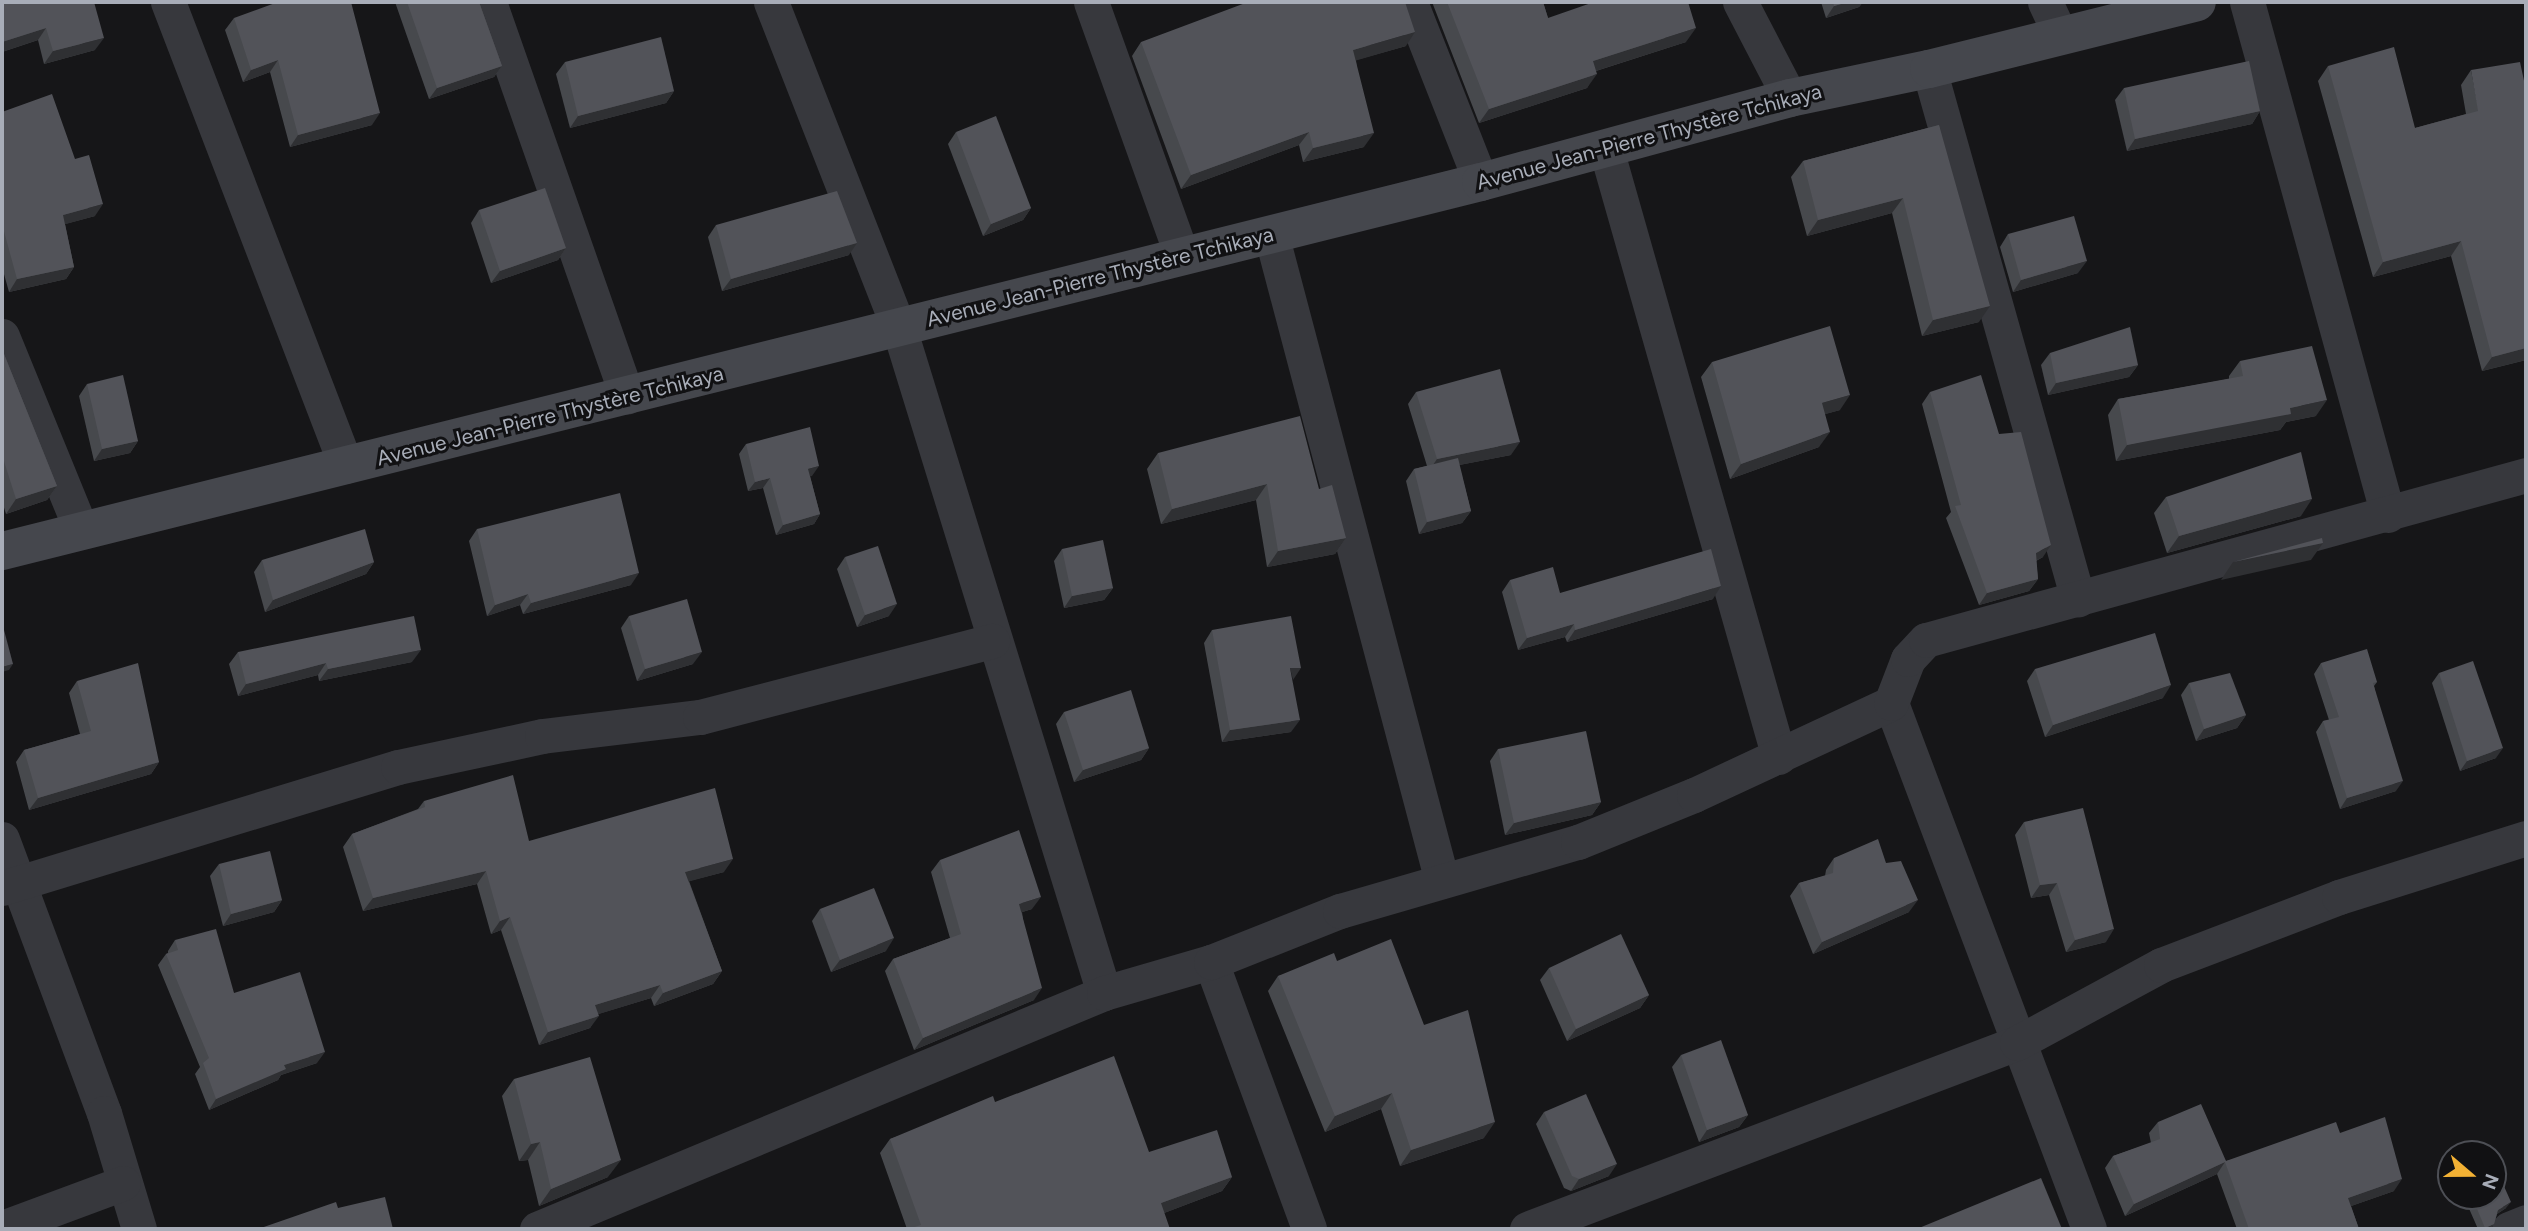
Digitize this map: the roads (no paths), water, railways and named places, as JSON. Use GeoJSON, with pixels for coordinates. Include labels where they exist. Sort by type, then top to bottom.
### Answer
{"type":"FeatureCollection","features":[{"type":"Feature","properties":{"kind":"street"},"geometry":{"type":"LineString","coordinates":[[168,2],[346,466]]}},
{"type":"Feature","properties":{"kind":"street"},"geometry":{"type":"LineString","coordinates":[[489,2],[626,397]]}},
{"type":"Feature","properties":{"kind":"street"},"geometry":{"type":"LineString","coordinates":[[771,2],[899,328],[992,641],[1104,993]]}},
{"type":"Feature","properties":{"kind":"street"},"geometry":{"type":"LineString","coordinates":[[1091,2],[1182,256]]}},
{"type":"Feature","properties":{"kind":"street"},"geometry":{"type":"LineString","coordinates":[[1410,2],[1481,182]]}},
{"type":"Feature","properties":{"kind":"street"},"geometry":{"type":"LineString","coordinates":[[1740,2],[1790,98]]}},
{"type":"Feature","properties":{"kind":"street"},"geometry":{"type":"LineString","coordinates":[[2045,2],[2061,36]]}},
{"type":"Feature","properties":{"kind":"street","name":"Avenue Jean-Pierre Thystère Tchikaya"},"geometry":{"type":"LineString","coordinates":[[2,551],[1481,182],[1790,98],[1929,69],[2197,2]]}},
{"type":"Feature","properties":{"kind":"street"},"geometry":{"type":"LineString","coordinates":[[2247,2],[2388,515]]}},
{"type":"Feature","properties":{"kind":"street"},"geometry":{"type":"LineString","coordinates":[[1929,69],[2078,599]]}},
{"type":"Feature","properties":{"kind":"street"},"geometry":{"type":"LineString","coordinates":[[1606,149],[1779,757]]}},
{"type":"Feature","properties":{"kind":"street"},"geometry":{"type":"LineString","coordinates":[[1270,234],[1442,881]]}},
{"type":"Feature","properties":{"kind":"street"},"geometry":{"type":"LineString","coordinates":[[2,336],[81,530]]}},
{"type":"Feature","properties":{"kind":"street"},"geometry":{"type":"LineString","coordinates":[[2089,1229],[1891,704],[1908,659],[1926,640],[2526,475]]}},
{"type":"Feature","properties":{"kind":"street"},"geometry":{"type":"LineString","coordinates":[[10,886],[398,767],[542,736],[700,717],[992,641]]}},
{"type":"Feature","properties":{"kind":"street"},"geometry":{"type":"LineString","coordinates":[[537,1229],[1104,993],[1211,962],[1340,911],[1578,842],[1779,757],[1891,704]]}},
{"type":"Feature","properties":{"kind":"street"},"geometry":{"type":"LineString","coordinates":[[1527,1229],[2017,1042],[2161,965],[2339,897],[2526,838]]}},
{"type":"Feature","properties":{"kind":"street"},"geometry":{"type":"LineString","coordinates":[[2,839],[10,886],[104,1113],[139,1229]]}},
{"type":"Feature","properties":{"kind":"street"},"geometry":{"type":"LineString","coordinates":[[1211,962],[1309,1229]]}},
{"type":"Feature","properties":{"kind":"street"},"geometry":{"type":"LineString","coordinates":[[2,1227],[123,1183]]}},
{"type":"Feature","properties":{"kind":"street"},"geometry":{"type":"LineString","coordinates":[[2509,1229],[2526,1222]]}}]}
